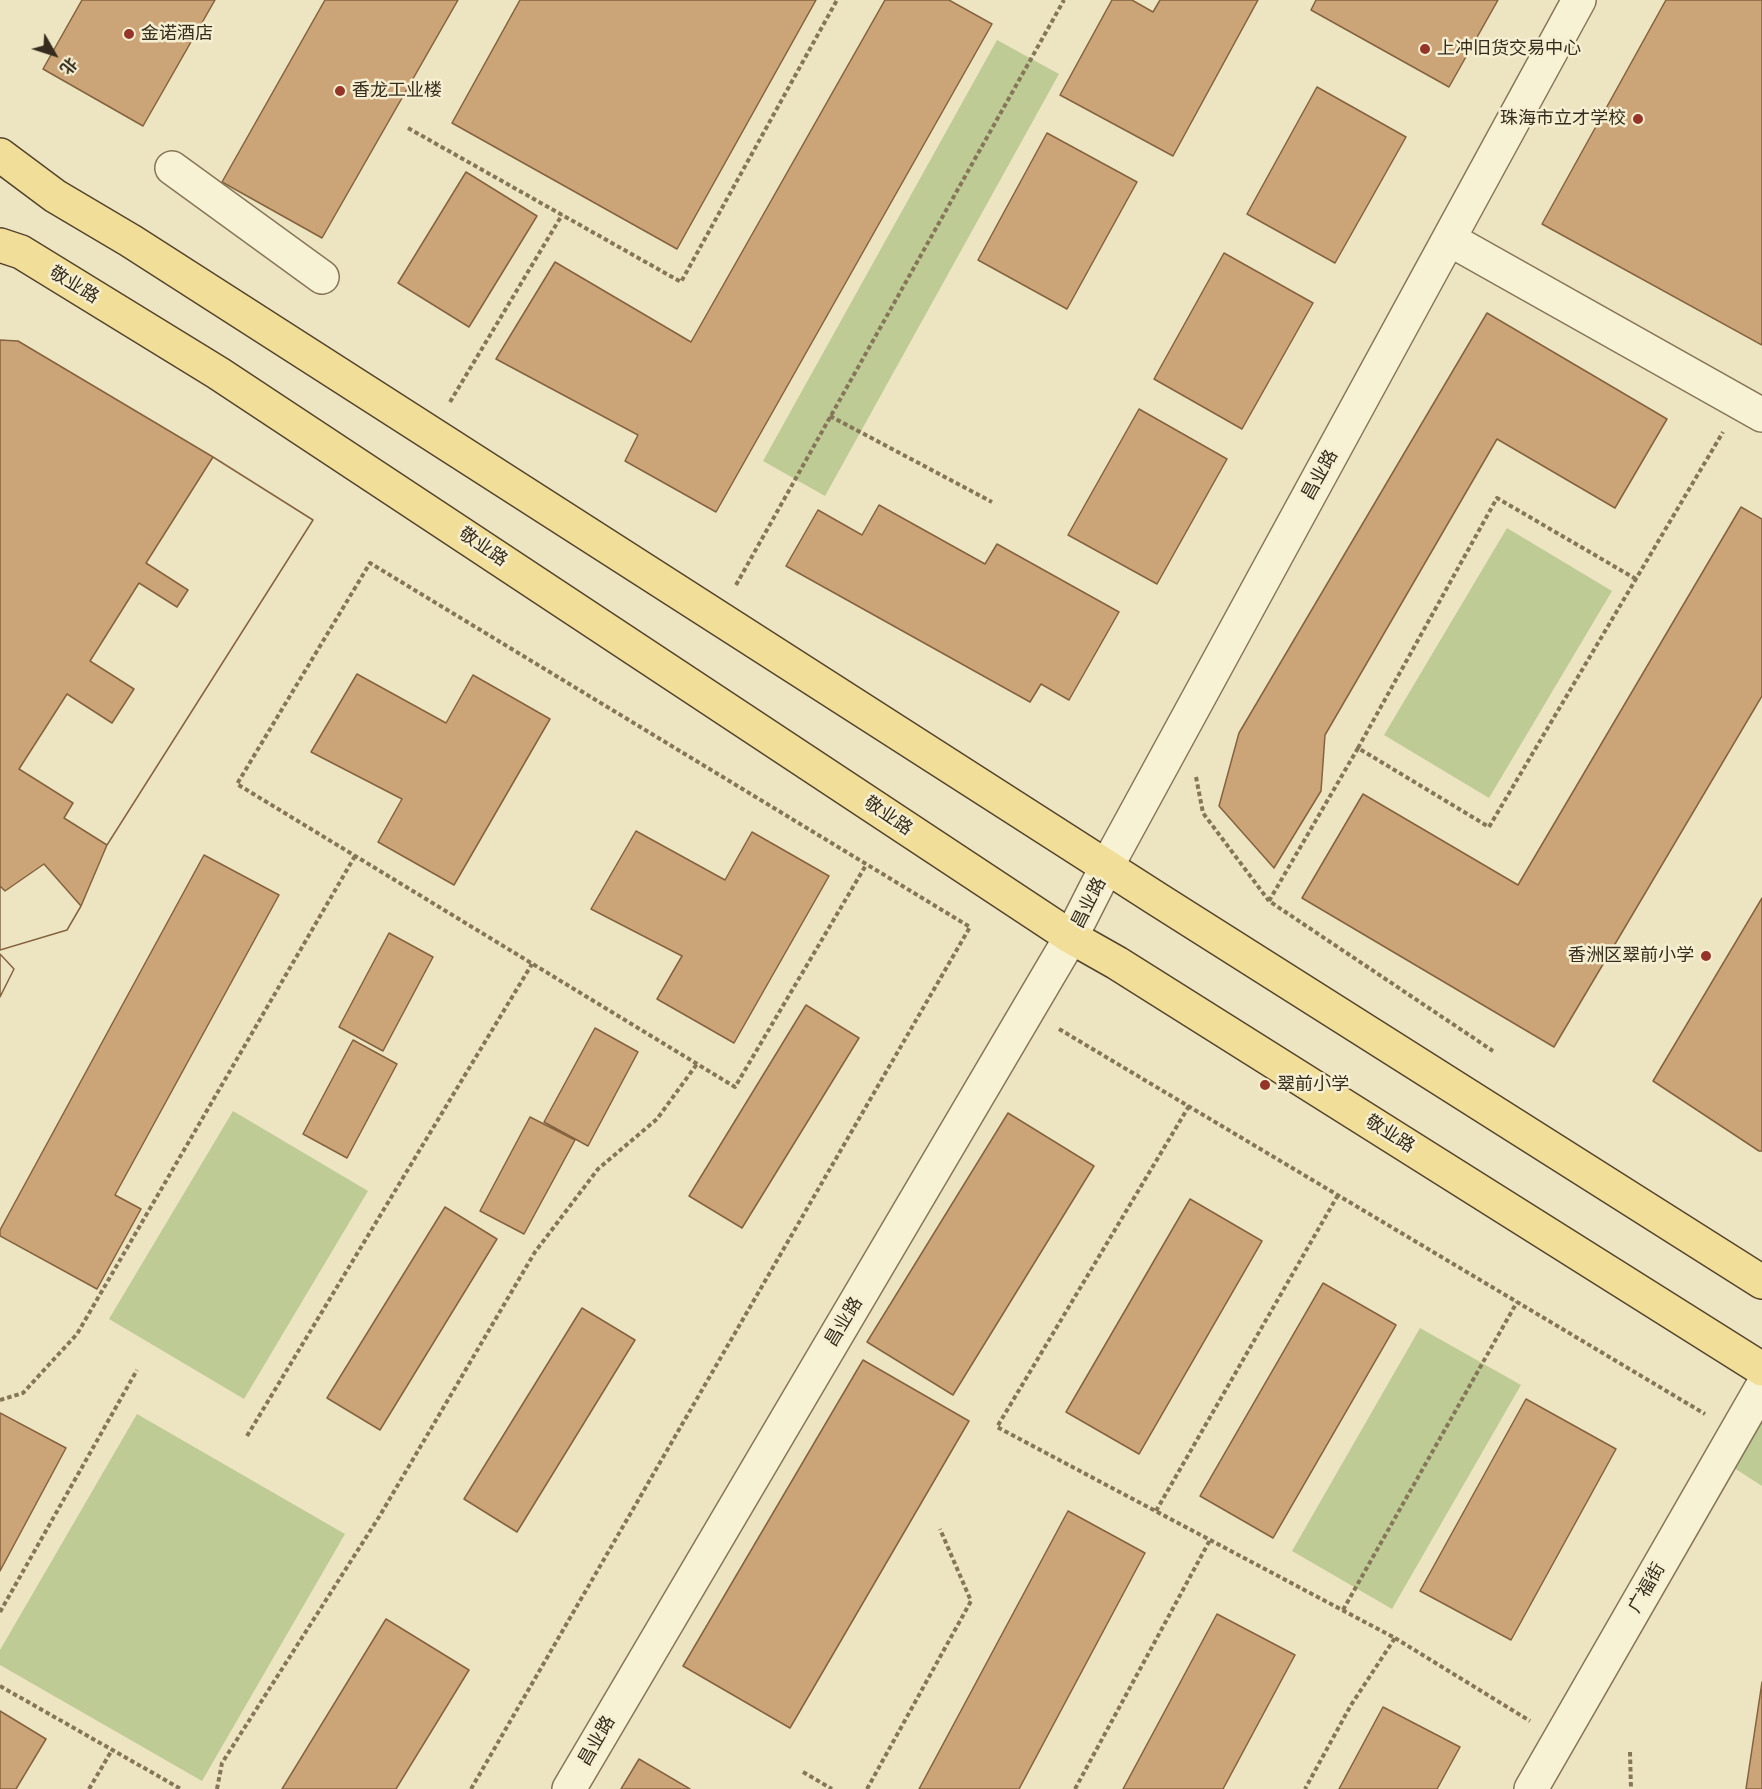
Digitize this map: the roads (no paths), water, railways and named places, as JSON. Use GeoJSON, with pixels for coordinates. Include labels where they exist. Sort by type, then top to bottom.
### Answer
{"type":"FeatureCollection","features":[{"type":"Feature","properties":{"kind":"main road"},"geometry":{"type":"LineString","coordinates":[[0,155],[55,196],[131,241],[718,618],[1762,1282]]}},
{"type":"Feature","properties":{"kind":"main road","name":"敬业路"},"geometry":{"type":"LineString","coordinates":[[11,249],[248,392],[1071,937],[1127,969],[1762,1369]]}},
{"type":"Feature","properties":{"kind":"street","name":"昌业路"},"geometry":{"type":"LineString","coordinates":[[569,1789],[1071,937],[1185,722],[1579,0]]}},
{"type":"Feature","properties":{"kind":"street"},"geometry":{"type":"LineString","coordinates":[[172,168],[322,277]]}},
{"type":"Feature","properties":{"kind":"street"},"geometry":{"type":"LineString","coordinates":[[1449,239],[1751,409]]}},
{"type":"Feature","properties":{"kind":"street","name":"广福街"},"geometry":{"type":"LineString","coordinates":[[1531,1789],[1762,1387]]}},
{"type":"Feature","properties":{"kind":"place","name":"金诺酒店"},"geometry":{"type":"Point","coordinates":[129,34]}},
{"type":"Feature","properties":{"kind":"place","name":"上冲旧货交易中心"},"geometry":{"type":"Point","coordinates":[1425,49]}},
{"type":"Feature","properties":{"kind":"place","name":"香龙工业楼"},"geometry":{"type":"Point","coordinates":[340,91]}},
{"type":"Feature","properties":{"kind":"place","name":"珠海市立才学校"},"geometry":{"type":"Point","coordinates":[1638,119]}},
{"type":"Feature","properties":{"kind":"place","name":"香洲区翠前小学"},"geometry":{"type":"Point","coordinates":[1706,956]}},
{"type":"Feature","properties":{"kind":"place","name":"翠前小学"},"geometry":{"type":"Point","coordinates":[1265,1085]}}]}
